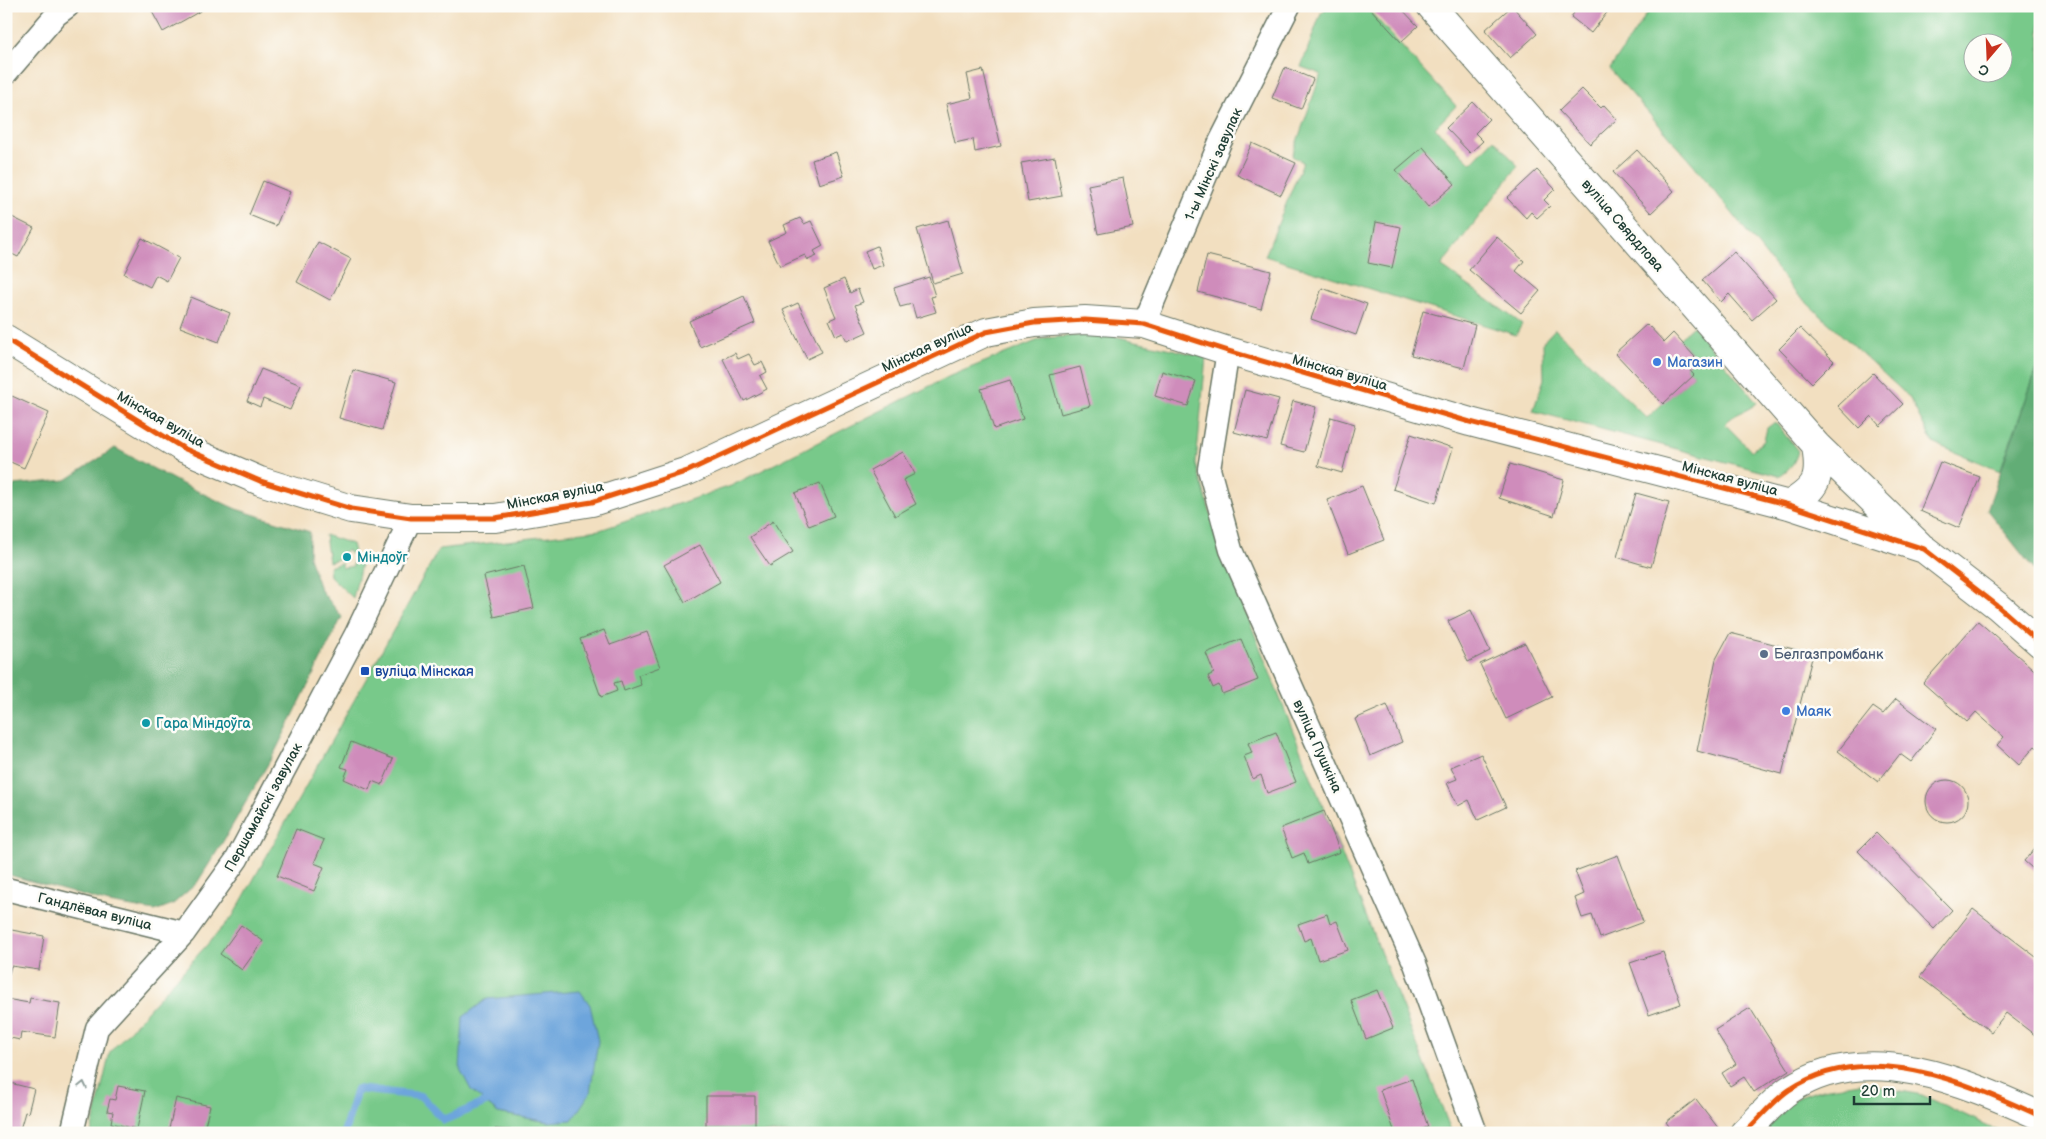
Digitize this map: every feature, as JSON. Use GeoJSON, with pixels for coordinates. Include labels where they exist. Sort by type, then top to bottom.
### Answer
{"type":"FeatureCollection","features":[{"type":"Feature","properties":{"kind":"street"},"geometry":{"type":"LineString","coordinates":[[6,73],[56,15],[68,6]]}},
{"type":"Feature","properties":{"kind":"street","name":"1-ы Мінскі завулак"},"geometry":{"type":"LineString","coordinates":[[1144,324],[1220,142],[1289,6]]}},
{"type":"Feature","properties":{"kind":"street","name":"вуліца Свярдлова"},"geometry":{"type":"LineString","coordinates":[[1431,6],[1816,445],[1924,549]]}},
{"type":"Feature","properties":{"kind":"street","name":"Мінская вуліца"},"geometry":{"type":"LineString","coordinates":[[6,339],[183,448],[260,481],[351,508],[410,518],[495,518],[592,502],[688,471],[986,332],[1034,323],[1085,320],[1144,324],[1228,351],[1470,422],[1788,505],[1924,549],[1999,607],[2040,643]]}},
{"type":"Feature","properties":{"kind":"street","name":"вуліца Пушкіна"},"geometry":{"type":"LineString","coordinates":[[1228,351],[1209,469],[1232,550],[1415,964],[1476,1133]]}},
{"type":"Feature","properties":{"kind":"street"},"geometry":{"type":"LineString","coordinates":[[1788,505],[1804,496],[1815,484],[1819,465],[1816,445]]}},
{"type":"Feature","properties":{"kind":"street","name":"Першамайскі завулак"},"geometry":{"type":"LineString","coordinates":[[72,1133],[97,1028],[184,933],[237,859],[356,634],[410,518]]}},
{"type":"Feature","properties":{"kind":"street","name":"Гандлёвая вуліца"},"geometry":{"type":"LineString","coordinates":[[6,889],[184,933]]}},
{"type":"Feature","properties":{"kind":"street"},"geometry":{"type":"LineString","coordinates":[[1744,1133],[1788,1091],[1818,1075],[1858,1066],[1918,1071],[1937,1076],[1985,1092],[2040,1116]]}},
{"type":"Feature","properties":{"kind":"green space"},"geometry":{"type":"Polygon","coordinates":[[[1329,6],[1365,6],[1456,106],[1435,128],[1471,163],[1494,139],[1518,166],[1441,266],[1522,324],[1516,335],[1265,256],[1303,162],[1292,156],[1321,74],[1301,67],[1321,13],[1329,6]]]}},
{"type":"Feature","properties":{"kind":"green space"},"geometry":{"type":"Polygon","coordinates":[[[1652,6],[2040,6],[2040,360],[2000,471],[1933,443],[1909,397],[1794,291],[1694,165],[1610,69],[1652,6]]]}},
{"type":"Feature","properties":{"kind":"green space"},"geometry":{"type":"Polygon","coordinates":[[[1693,326],[1757,403],[1725,424],[1751,451],[1764,441],[1767,428],[1775,422],[1798,451],[1792,465],[1779,476],[1533,411],[1544,379],[1543,342],[1555,329],[1647,418],[1694,375],[1686,366],[1695,357],[1679,339],[1693,326]]]}},
{"type":"Feature","properties":{"kind":"green space"},"geometry":{"type":"Polygon","coordinates":[[[1105,334],[1206,357],[1196,464],[1221,549],[1452,1133],[91,1133],[110,1052],[233,916],[439,549],[600,530],[731,486],[950,376],[1044,338],[1105,334]],[[471,1090],[498,1113],[549,1122],[471,1090]]]}},
{"type":"Feature","properties":{"kind":"green space"},"geometry":{"type":"Polygon","coordinates":[[[2040,360],[2040,577],[1987,510],[2040,360]]]}},
{"type":"Feature","properties":{"kind":"green space","name":"Гара Міндоўга"},"geometry":{"type":"Polygon","coordinates":[[[115,448],[180,483],[236,509],[310,532],[309,557],[320,589],[342,617],[275,752],[197,883],[173,904],[155,911],[109,903],[6,874],[6,515],[14,485],[66,480],[115,448]]]}},
{"type":"Feature","properties":{"kind":"green space"},"geometry":{"type":"Polygon","coordinates":[[[325,535],[352,544],[354,552],[350,554],[348,550],[339,554],[339,559],[329,562],[325,535]]]}},
{"type":"Feature","properties":{"kind":"green space"},"geometry":{"type":"Polygon","coordinates":[[[358,558],[361,565],[353,598],[330,576],[329,567],[341,563],[343,568],[353,566],[353,561],[358,558]]]}},
{"type":"Feature","properties":{"kind":"green space"},"geometry":{"type":"Polygon","coordinates":[[[1860,1083],[1922,1095],[2004,1133],[1762,1133],[1794,1099],[1822,1089],[1860,1083]]]}},
{"type":"Feature","properties":{"kind":"water"},"geometry":{"type":"Polygon","coordinates":[[[580,991],[590,1005],[598,1041],[590,1093],[572,1120],[549,1122],[498,1113],[471,1090],[460,1069],[463,1017],[487,999],[580,991]]]}},
{"type":"Feature","properties":{"kind":"building"},"geometry":{"type":"Polygon","coordinates":[[[149,6],[199,6],[202,10],[163,32],[149,6]]]}},
{"type":"Feature","properties":{"kind":"building"},"geometry":{"type":"Polygon","coordinates":[[[1368,6],[1399,6],[1418,26],[1401,42],[1368,6]]]}},
{"type":"Feature","properties":{"kind":"building"},"geometry":{"type":"Polygon","coordinates":[[[1512,6],[1537,34],[1510,58],[1485,30],[1512,6]]]}},
{"type":"Feature","properties":{"kind":"building"},"geometry":{"type":"Polygon","coordinates":[[[1579,6],[1604,6],[1609,10],[1591,33],[1571,17],[1579,6]]]}},
{"type":"Feature","properties":{"kind":"building"},"geometry":{"type":"Polygon","coordinates":[[[1285,67],[1313,79],[1301,109],[1272,98],[1285,67]]]}},
{"type":"Feature","properties":{"kind":"building"},"geometry":{"type":"Polygon","coordinates":[[[983,70],[1001,146],[975,152],[973,139],[955,143],[946,104],[972,98],[967,74],[983,70]]]}},
{"type":"Feature","properties":{"kind":"building"},"geometry":{"type":"Polygon","coordinates":[[[1582,89],[1601,108],[1604,105],[1617,119],[1590,144],[1559,111],[1582,89]]]}},
{"type":"Feature","properties":{"kind":"building"},"geometry":{"type":"Polygon","coordinates":[[[1473,102],[1489,119],[1475,133],[1483,141],[1470,153],[1446,128],[1473,102]]]}},
{"type":"Feature","properties":{"kind":"building"},"geometry":{"type":"Polygon","coordinates":[[[1252,143],[1296,163],[1281,195],[1237,175],[1252,143]]]}},
{"type":"Feature","properties":{"kind":"building"},"geometry":{"type":"Polygon","coordinates":[[[1423,147],[1455,184],[1428,207],[1396,170],[1423,147]]]}},
{"type":"Feature","properties":{"kind":"building"},"geometry":{"type":"Polygon","coordinates":[[[1637,150],[1674,191],[1651,213],[1613,172],[1637,150]]]}},
{"type":"Feature","properties":{"kind":"building"},"geometry":{"type":"Polygon","coordinates":[[[836,152],[844,176],[819,184],[812,160],[836,152]]]}},
{"type":"Feature","properties":{"kind":"building"},"geometry":{"type":"Polygon","coordinates":[[[1055,157],[1062,196],[1028,202],[1021,163],[1055,157]]]}},
{"type":"Feature","properties":{"kind":"building"},"geometry":{"type":"Polygon","coordinates":[[[1537,170],[1555,189],[1544,200],[1550,206],[1537,218],[1531,212],[1526,218],[1507,198],[1537,170]]]}},
{"type":"Feature","properties":{"kind":"building"},"geometry":{"type":"Polygon","coordinates":[[[1123,178],[1133,227],[1098,234],[1088,185],[1123,178]]]}},
{"type":"Feature","properties":{"kind":"building"},"geometry":{"type":"Polygon","coordinates":[[[263,181],[290,192],[276,226],[249,215],[263,181]]]}},
{"type":"Feature","properties":{"kind":"building"},"geometry":{"type":"Polygon","coordinates":[[[6,214],[34,228],[18,257],[6,251],[6,214]]]}},
{"type":"Feature","properties":{"kind":"building"},"geometry":{"type":"Polygon","coordinates":[[[800,218],[804,224],[811,221],[823,246],[814,251],[817,256],[808,260],[805,255],[780,266],[768,241],[787,232],[784,225],[800,218]]]}},
{"type":"Feature","properties":{"kind":"building"},"geometry":{"type":"Polygon","coordinates":[[[948,220],[963,274],[933,283],[917,229],[948,220]]]}},
{"type":"Feature","properties":{"kind":"building"},"geometry":{"type":"Polygon","coordinates":[[[1376,222],[1401,227],[1392,268],[1368,263],[1376,222]]]}},
{"type":"Feature","properties":{"kind":"building"},"geometry":{"type":"Polygon","coordinates":[[[1497,237],[1524,261],[1516,271],[1540,291],[1521,313],[1469,270],[1497,237]]]}},
{"type":"Feature","properties":{"kind":"building"},"geometry":{"type":"Polygon","coordinates":[[[142,238],[179,258],[167,281],[156,275],[150,287],[124,274],[142,238]]]}},
{"type":"Feature","properties":{"kind":"building"},"geometry":{"type":"Polygon","coordinates":[[[318,242],[351,259],[330,300],[297,282],[318,242]]]}},
{"type":"Feature","properties":{"kind":"building"},"geometry":{"type":"Polygon","coordinates":[[[877,246],[883,265],[872,269],[865,251],[877,246]]]}},
{"type":"Feature","properties":{"kind":"building"},"geometry":{"type":"Polygon","coordinates":[[[1734,252],[1776,299],[1752,320],[1729,294],[1721,302],[1702,280],[1734,252]]]}},
{"type":"Feature","properties":{"kind":"building"},"geometry":{"type":"Polygon","coordinates":[[[1207,255],[1271,271],[1261,309],[1198,292],[1207,255]]]}},
{"type":"Feature","properties":{"kind":"building"},"geometry":{"type":"Polygon","coordinates":[[[929,277],[935,296],[931,297],[936,312],[916,318],[912,304],[900,307],[894,288],[929,277]]]}},
{"type":"Feature","properties":{"kind":"building"},"geometry":{"type":"Polygon","coordinates":[[[844,279],[850,293],[858,289],[863,302],[855,305],[867,332],[847,341],[843,333],[836,336],[829,320],[836,317],[824,288],[844,279]]]}},
{"type":"Feature","properties":{"kind":"building"},"geometry":{"type":"Polygon","coordinates":[[[1322,288],[1367,304],[1356,335],[1311,319],[1322,288]]]}},
{"type":"Feature","properties":{"kind":"building"},"geometry":{"type":"Polygon","coordinates":[[[744,296],[755,323],[700,347],[689,321],[744,296]]]}},
{"type":"Feature","properties":{"kind":"building"},"geometry":{"type":"Polygon","coordinates":[[[191,297],[230,313],[219,342],[180,327],[191,297]]]}},
{"type":"Feature","properties":{"kind":"building"},"geometry":{"type":"Polygon","coordinates":[[[798,303],[822,352],[807,359],[783,310],[798,303]]]}},
{"type":"Feature","properties":{"kind":"building"},"geometry":{"type":"Polygon","coordinates":[[[1423,311],[1475,325],[1464,368],[1411,355],[1423,311]]]}},
{"type":"Feature","properties":{"kind":"building","name":"Магазин"},"geometry":{"type":"Polygon","coordinates":[[[1647,324],[1664,342],[1673,333],[1695,357],[1686,366],[1694,375],[1663,404],[1615,353],[1647,324]]]}},
{"type":"Feature","properties":{"kind":"building"},"geometry":{"type":"Polygon","coordinates":[[[1800,328],[1834,361],[1812,383],[1779,349],[1800,328]]]}},
{"type":"Feature","properties":{"kind":"building"},"geometry":{"type":"Polygon","coordinates":[[[735,353],[738,359],[749,354],[755,365],[762,362],[767,372],[760,376],[767,389],[744,401],[723,359],[735,353]]]}},
{"type":"Feature","properties":{"kind":"building"},"geometry":{"type":"Polygon","coordinates":[[[1080,367],[1090,406],[1061,414],[1050,375],[1080,367]]]}},
{"type":"Feature","properties":{"kind":"building"},"geometry":{"type":"Polygon","coordinates":[[[261,369],[301,385],[290,410],[263,399],[260,407],[247,401],[261,369]]]}},
{"type":"Feature","properties":{"kind":"building"},"geometry":{"type":"Polygon","coordinates":[[[353,370],[396,382],[382,430],[339,418],[353,370]]]}},
{"type":"Feature","properties":{"kind":"building"},"geometry":{"type":"Polygon","coordinates":[[[1162,371],[1196,381],[1188,406],[1155,396],[1162,371]]]}},
{"type":"Feature","properties":{"kind":"building"},"geometry":{"type":"Polygon","coordinates":[[[1873,373],[1903,404],[1880,426],[1871,416],[1859,428],[1838,406],[1873,373]]]}},
{"type":"Feature","properties":{"kind":"building"},"geometry":{"type":"Polygon","coordinates":[[[1010,380],[1023,419],[994,429],[981,389],[1010,380]]]}},
{"type":"Feature","properties":{"kind":"building"},"geometry":{"type":"Polygon","coordinates":[[[1245,390],[1279,399],[1267,441],[1234,432],[1245,390]]]}},
{"type":"Feature","properties":{"kind":"building"},"geometry":{"type":"Polygon","coordinates":[[[12,396],[49,413],[24,468],[6,460],[6,409],[12,396]]]}},
{"type":"Feature","properties":{"kind":"building"},"geometry":{"type":"Polygon","coordinates":[[[1293,401],[1316,407],[1304,452],[1280,446],[1293,401]]]}},
{"type":"Feature","properties":{"kind":"building"},"geometry":{"type":"Polygon","coordinates":[[[1331,417],[1355,424],[1342,473],[1318,466],[1331,417]]]}},
{"type":"Feature","properties":{"kind":"building"},"geometry":{"type":"Polygon","coordinates":[[[1411,434],[1453,448],[1436,503],[1393,489],[1411,434]]]}},
{"type":"Feature","properties":{"kind":"building"},"geometry":{"type":"Polygon","coordinates":[[[903,452],[915,474],[903,480],[916,504],[895,516],[870,470],[903,452]]]}},
{"type":"Feature","properties":{"kind":"building"},"geometry":{"type":"Polygon","coordinates":[[[1940,462],[1980,477],[1959,528],[1920,511],[1940,462]]]}},
{"type":"Feature","properties":{"kind":"building"},"geometry":{"type":"Polygon","coordinates":[[[1510,464],[1564,480],[1554,516],[1499,498],[1510,464]]]}},
{"type":"Feature","properties":{"kind":"building"},"geometry":{"type":"Polygon","coordinates":[[[820,483],[834,516],[809,526],[795,493],[820,483]]]}},
{"type":"Feature","properties":{"kind":"building"},"geometry":{"type":"Polygon","coordinates":[[[1362,486],[1384,540],[1348,554],[1327,500],[1362,486]]]}},
{"type":"Feature","properties":{"kind":"building"},"geometry":{"type":"Polygon","coordinates":[[[1636,493],[1669,502],[1651,567],[1617,557],[1636,493]]]}},
{"type":"Feature","properties":{"kind":"building"},"geometry":{"type":"Polygon","coordinates":[[[773,521],[793,552],[770,566],[750,537],[773,521]]]}},
{"type":"Feature","properties":{"kind":"building"},"geometry":{"type":"Polygon","coordinates":[[[700,545],[720,582],[685,602],[664,565],[700,545]]]}},
{"type":"Feature","properties":{"kind":"building"},"geometry":{"type":"Polygon","coordinates":[[[524,566],[534,608],[494,617],[484,576],[524,566]]]}},
{"type":"Feature","properties":{"kind":"building"},"geometry":{"type":"Polygon","coordinates":[[[1471,610],[1490,651],[1468,662],[1448,621],[1471,610]]]}},
{"type":"Feature","properties":{"kind":"building"},"geometry":{"type":"Polygon","coordinates":[[[1978,621],[2040,675],[2040,681],[2037,684],[2040,686],[2040,750],[2035,746],[2019,765],[1997,745],[2004,737],[1976,712],[1967,722],[1923,683],[1978,621]]]}},
{"type":"Feature","properties":{"kind":"building"},"geometry":{"type":"Polygon","coordinates":[[[604,630],[610,645],[647,632],[660,667],[638,675],[641,685],[624,691],[621,681],[614,683],[617,691],[601,697],[580,639],[604,630]]]}},
{"type":"Feature","properties":{"kind":"building"},"geometry":{"type":"Polygon","coordinates":[[[1730,633],[1813,654],[1782,774],[1697,751],[1716,659],[1730,633]]]}},
{"type":"Feature","properties":{"kind":"building"},"geometry":{"type":"Polygon","coordinates":[[[1241,639],[1258,680],[1222,694],[1219,685],[1213,688],[1208,676],[1214,673],[1206,653],[1241,639]]]}},
{"type":"Feature","properties":{"kind":"building"},"geometry":{"type":"Polygon","coordinates":[[[1525,643],[1552,697],[1506,719],[1480,664],[1525,643]]]}},
{"type":"Feature","properties":{"kind":"building"},"geometry":{"type":"Polygon","coordinates":[[[1896,699],[1936,729],[1911,762],[1900,754],[1878,782],[1838,751],[1873,707],[1883,714],[1896,699]]]}},
{"type":"Feature","properties":{"kind":"building"},"geometry":{"type":"Polygon","coordinates":[[[1387,705],[1402,742],[1370,756],[1355,719],[1387,705]]]}},
{"type":"Feature","properties":{"kind":"building"},"geometry":{"type":"Polygon","coordinates":[[[1276,732],[1296,782],[1267,793],[1261,775],[1253,779],[1244,756],[1252,753],[1248,743],[1276,732]]]}},
{"type":"Feature","properties":{"kind":"building"},"geometry":{"type":"Polygon","coordinates":[[[351,742],[393,759],[382,785],[372,781],[369,790],[344,779],[348,769],[341,767],[351,742]]]}},
{"type":"Feature","properties":{"kind":"building"},"geometry":{"type":"Polygon","coordinates":[[[1481,754],[1506,807],[1478,820],[1469,800],[1458,806],[1447,783],[1457,779],[1451,767],[1481,754]]]}},
{"type":"Feature","properties":{"kind":"building"},"geometry":{"type":"Polygon","coordinates":[[[1951,780],[1959,783],[1965,789],[1968,801],[1965,813],[1959,819],[1943,822],[1935,819],[1929,813],[1926,797],[1929,789],[1935,783],[1951,780]]]}},
{"type":"Feature","properties":{"kind":"building"},"geometry":{"type":"Polygon","coordinates":[[[1324,811],[1340,852],[1308,864],[1304,853],[1292,858],[1281,828],[1324,811]]]}},
{"type":"Feature","properties":{"kind":"building"},"geometry":{"type":"Polygon","coordinates":[[[296,829],[324,840],[314,863],[324,867],[314,891],[277,876],[296,829]]]}},
{"type":"Feature","properties":{"kind":"building"},"geometry":{"type":"Polygon","coordinates":[[[1876,833],[1952,910],[1934,929],[1858,851],[1876,833]]]}},
{"type":"Feature","properties":{"kind":"building"},"geometry":{"type":"Polygon","coordinates":[[[2040,842],[2040,875],[2024,861],[2040,842]]]}},
{"type":"Feature","properties":{"kind":"building"},"geometry":{"type":"Polygon","coordinates":[[[1618,855],[1643,922],[1600,938],[1592,915],[1582,918],[1575,898],[1584,894],[1575,871],[1618,855]]]}},
{"type":"Feature","properties":{"kind":"building"},"geometry":{"type":"Polygon","coordinates":[[[1973,909],[2040,960],[2040,1039],[2006,1013],[1991,1032],[1920,977],[1973,909]]]}},
{"type":"Feature","properties":{"kind":"building"},"geometry":{"type":"Polygon","coordinates":[[[1327,914],[1330,924],[1337,921],[1348,950],[1318,960],[1311,938],[1304,941],[1298,924],[1327,914]]]}},
{"type":"Feature","properties":{"kind":"building"},"geometry":{"type":"Polygon","coordinates":[[[241,925],[263,941],[242,970],[220,954],[241,925]]]}},
{"type":"Feature","properties":{"kind":"building"},"geometry":{"type":"Polygon","coordinates":[[[6,929],[44,936],[39,970],[11,966],[9,974],[6,973],[6,929]]]}},
{"type":"Feature","properties":{"kind":"building"},"geometry":{"type":"Polygon","coordinates":[[[1663,952],[1681,1004],[1649,1015],[1630,963],[1663,952]]]}},
{"type":"Feature","properties":{"kind":"building"},"geometry":{"type":"Polygon","coordinates":[[[1377,990],[1393,1028],[1366,1039],[1351,1000],[1377,990]]]}},
{"type":"Feature","properties":{"kind":"building"},"geometry":{"type":"Polygon","coordinates":[[[30,998],[60,1003],[55,1037],[21,1032],[20,1040],[6,1037],[6,999],[29,1003],[30,998]]]}},
{"type":"Feature","properties":{"kind":"building"},"geometry":{"type":"Polygon","coordinates":[[[1750,1008],[1789,1070],[1754,1092],[1744,1077],[1730,1086],[1722,1073],[1736,1064],[1715,1030],[1750,1008]]]}},
{"type":"Feature","properties":{"kind":"building"},"geometry":{"type":"Polygon","coordinates":[[[1412,1079],[1428,1127],[1410,1133],[1395,1133],[1380,1090],[1412,1079]]]}},
{"type":"Feature","properties":{"kind":"building"},"geometry":{"type":"Polygon","coordinates":[[[6,1082],[34,1089],[28,1113],[25,1112],[19,1133],[6,1133],[6,1082]]]}},
{"type":"Feature","properties":{"kind":"building"},"geometry":{"type":"Polygon","coordinates":[[[118,1086],[145,1091],[137,1129],[111,1123],[113,1112],[107,1111],[110,1099],[115,1100],[118,1086]]]}},
{"type":"Feature","properties":{"kind":"building"},"geometry":{"type":"Polygon","coordinates":[[[706,1096],[755,1096],[755,1129],[706,1129],[706,1096]]]}},
{"type":"Feature","properties":{"kind":"building"},"geometry":{"type":"Polygon","coordinates":[[[176,1098],[210,1106],[203,1133],[168,1133],[176,1098]]]}},
{"type":"Feature","properties":{"kind":"building"},"geometry":{"type":"Polygon","coordinates":[[[1696,1099],[1722,1133],[1674,1133],[1666,1122],[1696,1099]]]}},
{"type":"Feature","properties":{"kind":"building"},"geometry":{"type":"Polygon","coordinates":[[[495,1129],[529,1131],[529,1133],[495,1133],[495,1129]]]}},
{"type":"Feature","properties":{"kind":"waterway"},"geometry":{"type":"LineString","coordinates":[[344,1133],[357,1089],[421,1096],[444,1120],[486,1102]]}},
{"type":"Feature","properties":{"kind":"cycle path"},"geometry":{"type":"LineString","coordinates":[[6,339],[183,448],[260,481],[351,509],[411,518],[495,518],[592,502],[688,471],[986,332],[1034,323],[1085,320],[1144,324],[1228,351],[1470,422],[1789,505],[1924,549],[1999,607],[2040,643]]}},
{"type":"Feature","properties":{"kind":"cycle path"},"geometry":{"type":"LineString","coordinates":[[1744,1133],[1789,1090],[1819,1075],[1850,1067],[1882,1066],[1948,1079],[1980,1090],[2040,1116]]}},
{"type":"Feature","properties":{"kind":"place","name":"Магазин"},"geometry":{"type":"Point","coordinates":[1657,362]}},
{"type":"Feature","properties":{"kind":"place","name":"Міндоўг"},"geometry":{"type":"Point","coordinates":[347,557]}},
{"type":"Feature","properties":{"kind":"place","name":"Белгазпромбанк"},"geometry":{"type":"Point","coordinates":[1764,654]}},
{"type":"Feature","properties":{"kind":"place","name":"вуліца Мінская"},"geometry":{"type":"Point","coordinates":[365,671]}},
{"type":"Feature","properties":{"kind":"place","name":"Маяк"},"geometry":{"type":"Point","coordinates":[1786,711]}},
{"type":"Feature","properties":{"kind":"place","name":"Гара Міндоўга"},"geometry":{"type":"Point","coordinates":[146,723]}}]}
